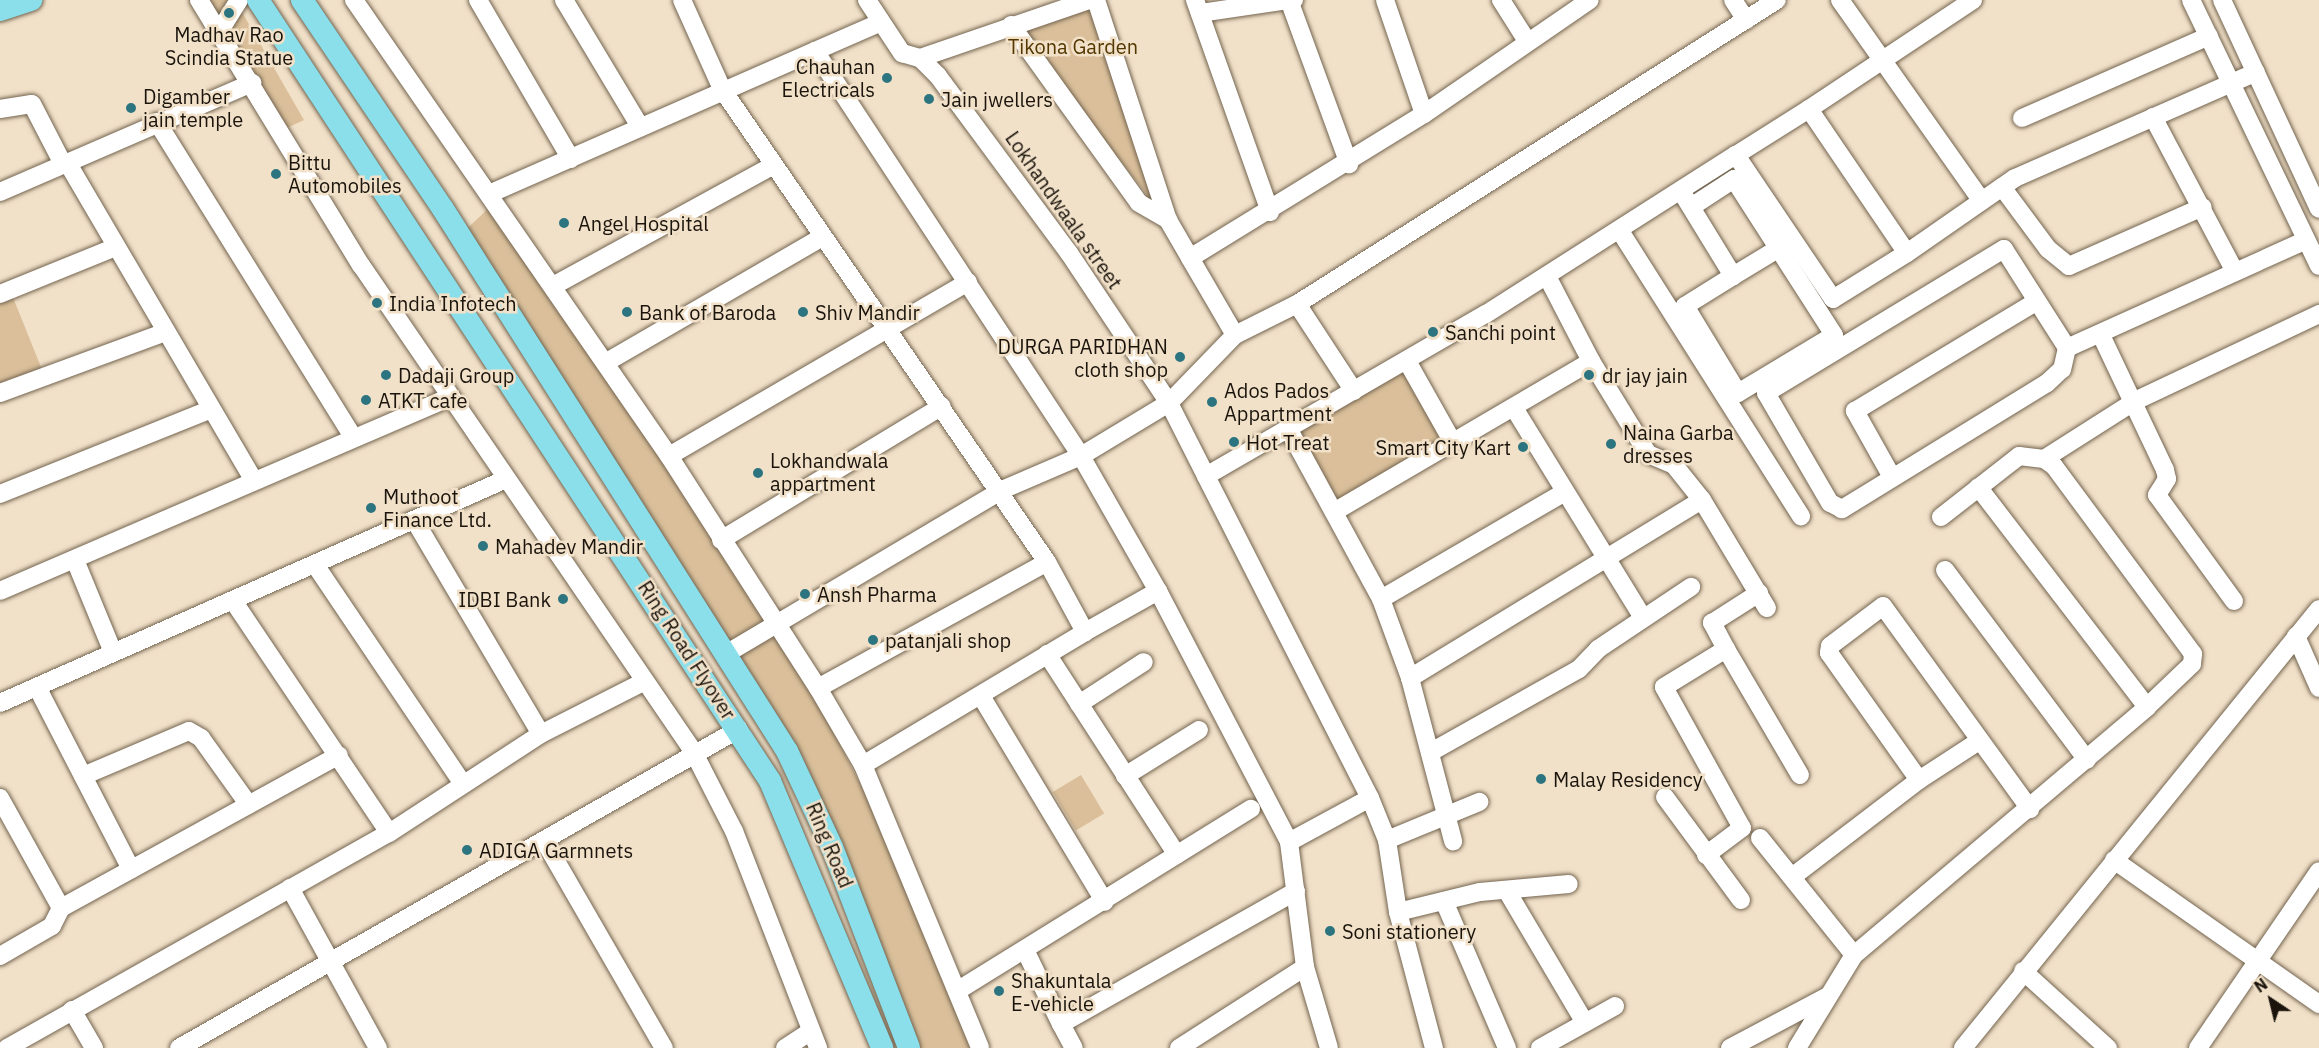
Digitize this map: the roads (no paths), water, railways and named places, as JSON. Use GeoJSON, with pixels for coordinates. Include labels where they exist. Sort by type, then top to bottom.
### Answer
{"type":"FeatureCollection","features":[{"type":"Feature","properties":{"kind":"main road"},"geometry":{"type":"LineString","coordinates":[[0,10],[31,0]]}},
{"type":"Feature","properties":{"kind":"main road","name":"Ring Road Flyover"},"geometry":{"type":"LineString","coordinates":[[258,0],[739,729]]}},
{"type":"Feature","properties":{"kind":"main road","name":"Ring Road Flyover"},"geometry":{"type":"LineString","coordinates":[[302,0],[728,653]]}},
{"type":"Feature","properties":{"kind":"main road","name":"Ring Road"},"geometry":{"type":"LineString","coordinates":[[728,653],[798,771],[909,1048]]}},
{"type":"Feature","properties":{"kind":"main road","name":"Ring Road"},"geometry":{"type":"LineString","coordinates":[[739,729],[787,814],[882,1048]]}},
{"type":"Feature","properties":{"kind":"street"},"geometry":{"type":"LineString","coordinates":[[199,0],[252,83],[361,265],[504,480],[693,751],[734,831],[818,1048]]}},
{"type":"Feature","properties":{"kind":"street"},"geometry":{"type":"LineString","coordinates":[[219,32],[238,0]]}},
{"type":"Feature","properties":{"kind":"street"},"geometry":{"type":"LineString","coordinates":[[354,0],[669,456],[818,688],[863,765],[981,1048]]}},
{"type":"Feature","properties":{"kind":"street"},"geometry":{"type":"LineString","coordinates":[[478,0],[571,159]]}},
{"type":"Feature","properties":{"kind":"street"},"geometry":{"type":"LineString","coordinates":[[564,0],[639,126]]}},
{"type":"Feature","properties":{"kind":"street"},"geometry":{"type":"LineString","coordinates":[[682,0],[722,90],[821,238],[1002,490],[1047,562],[1085,632]]}},
{"type":"Feature","properties":{"kind":"street","name":"Lokhandwaala street"},"geometry":{"type":"LineString","coordinates":[[867,0],[879,23],[902,53],[920,58],[983,133],[1169,403],[1370,798],[1387,840],[1398,912],[1434,1048]]}},
{"type":"Feature","properties":{"kind":"street"},"geometry":{"type":"LineString","coordinates":[[920,58],[1089,0]]}},
{"type":"Feature","properties":{"kind":"street"},"geometry":{"type":"LineString","coordinates":[[1096,0],[1168,220],[1235,335]]}},
{"type":"Feature","properties":{"kind":"street"},"geometry":{"type":"LineString","coordinates":[[1289,0],[1349,164]]}},
{"type":"Feature","properties":{"kind":"street"},"geometry":{"type":"LineString","coordinates":[[1270,212],[1197,6],[1294,0]]}},
{"type":"Feature","properties":{"kind":"street"},"geometry":{"type":"LineString","coordinates":[[1384,0],[1424,114]]}},
{"type":"Feature","properties":{"kind":"street"},"geometry":{"type":"LineString","coordinates":[[1501,0],[1527,41]]}},
{"type":"Feature","properties":{"kind":"street"},"geometry":{"type":"LineString","coordinates":[[1190,258],[1349,164],[1590,0]]}},
{"type":"Feature","properties":{"kind":"street"},"geometry":{"type":"LineString","coordinates":[[1733,0],[1746,20]]}},
{"type":"Feature","properties":{"kind":"street"},"geometry":{"type":"LineString","coordinates":[[728,653],[774,621],[1002,490],[1081,456],[1169,403],[1235,335],[1297,304],[1777,0]]}},
{"type":"Feature","properties":{"kind":"street"},"geometry":{"type":"LineString","coordinates":[[1840,0],[1982,201]]}},
{"type":"Feature","properties":{"kind":"street"},"geometry":{"type":"LineString","coordinates":[[1206,476],[1290,432],[1620,231],[1809,109],[1881,58],[1973,0]]}},
{"type":"Feature","properties":{"kind":"street"},"geometry":{"type":"LineString","coordinates":[[2192,0],[2319,267]]}},
{"type":"Feature","properties":{"kind":"street"},"geometry":{"type":"LineString","coordinates":[[2222,0],[2318,206],[2294,215]]}},
{"type":"Feature","properties":{"kind":"street"},"geometry":{"type":"LineString","coordinates":[[489,194],[571,159],[639,126],[879,23]]}},
{"type":"Feature","properties":{"kind":"street"},"geometry":{"type":"LineString","coordinates":[[1011,25],[1139,203],[1168,220]]}},
{"type":"Feature","properties":{"kind":"street"},"geometry":{"type":"LineString","coordinates":[[2022,118],[2209,36]]}},
{"type":"Feature","properties":{"kind":"street"},"geometry":{"type":"LineString","coordinates":[[815,51],[1081,456],[1158,591],[1289,842],[1305,967],[1329,1048]]}},
{"type":"Feature","properties":{"kind":"street"},"geometry":{"type":"LineString","coordinates":[[1736,155],[1833,299],[1906,253],[2002,187],[2256,72]]}},
{"type":"Feature","properties":{"kind":"street"},"geometry":{"type":"LineString","coordinates":[[0,192],[157,122],[252,83]]}},
{"type":"Feature","properties":{"kind":"street"},"geometry":{"type":"LineString","coordinates":[[0,109],[32,104],[252,479]]}},
{"type":"Feature","properties":{"kind":"street"},"geometry":{"type":"LineString","coordinates":[[1809,109],[1906,253]]}},
{"type":"Feature","properties":{"kind":"street"},"geometry":{"type":"LineString","coordinates":[[2153,117],[2203,207],[2235,272]]}},
{"type":"Feature","properties":{"kind":"street"},"geometry":{"type":"LineString","coordinates":[[157,122],[352,435]]}},
{"type":"Feature","properties":{"kind":"street"},"geometry":{"type":"LineString","coordinates":[[552,286],[772,166]]}},
{"type":"Feature","properties":{"kind":"street"},"geometry":{"type":"LineString","coordinates":[[1691,207],[1734,179],[1779,248],[1834,335],[1738,393],[1685,306],[1779,248]]}},
{"type":"Feature","properties":{"kind":"street"},"geometry":{"type":"LineString","coordinates":[[2002,187],[2048,249],[2069,267],[2203,207]]}},
{"type":"Feature","properties":{"kind":"street"},"geometry":{"type":"LineString","coordinates":[[1681,191],[1733,276]]}},
{"type":"Feature","properties":{"kind":"street"},"geometry":{"type":"LineString","coordinates":[[1620,231],[1801,516]]}},
{"type":"Feature","properties":{"kind":"street"},"geometry":{"type":"LineString","coordinates":[[605,363],[821,238]]}},
{"type":"Feature","properties":{"kind":"street"},"geometry":{"type":"LineString","coordinates":[[2067,348],[2101,335],[2306,240]]}},
{"type":"Feature","properties":{"kind":"street"},"geometry":{"type":"LineString","coordinates":[[0,294],[116,247]]}},
{"type":"Feature","properties":{"kind":"street"},"geometry":{"type":"LineString","coordinates":[[2004,249],[2036,302],[2067,348],[2062,369],[2047,383],[1842,508],[1834,507],[1766,393],[2004,249]]}},
{"type":"Feature","properties":{"kind":"street"},"geometry":{"type":"LineString","coordinates":[[1546,276],[1591,361],[1647,454],[1674,465],[1702,500],[1763,601],[1712,623],[1800,775]]}},
{"type":"Feature","properties":{"kind":"street"},"geometry":{"type":"LineString","coordinates":[[669,456],[890,331],[968,282]]}},
{"type":"Feature","properties":{"kind":"street"},"geometry":{"type":"LineString","coordinates":[[1892,477],[1855,411],[2036,302]]}},
{"type":"Feature","properties":{"kind":"street"},"geometry":{"type":"LineString","coordinates":[[1297,304],[1354,391]]}},
{"type":"Feature","properties":{"kind":"street"},"geometry":{"type":"LineString","coordinates":[[1941,517],[2019,456],[2044,459],[2135,401],[2319,314]]}},
{"type":"Feature","properties":{"kind":"street"},"geometry":{"type":"LineString","coordinates":[[0,393],[166,332]]}},
{"type":"Feature","properties":{"kind":"street"},"geometry":{"type":"LineString","coordinates":[[2101,335],[2135,401],[2165,470],[2167,479],[2157,495],[2234,601]]}},
{"type":"Feature","properties":{"kind":"street"},"geometry":{"type":"LineString","coordinates":[[1407,361],[1451,439]]}},
{"type":"Feature","properties":{"kind":"street"},"geometry":{"type":"LineString","coordinates":[[1334,512],[1451,439],[1514,408],[1591,361]]}},
{"type":"Feature","properties":{"kind":"street"},"geometry":{"type":"LineString","coordinates":[[0,591],[75,560],[352,435],[450,397]]}},
{"type":"Feature","properties":{"kind":"street"},"geometry":{"type":"LineString","coordinates":[[721,540],[942,406]]}},
{"type":"Feature","properties":{"kind":"street"},"geometry":{"type":"LineString","coordinates":[[1514,408],[1642,618]]}},
{"type":"Feature","properties":{"kind":"street"},"geometry":{"type":"LineString","coordinates":[[0,494],[211,409]]}},
{"type":"Feature","properties":{"kind":"street"},"geometry":{"type":"LineString","coordinates":[[1290,432],[1381,599],[1410,678],[1431,752],[1444,815],[1453,841]]}},
{"type":"Feature","properties":{"kind":"street"},"geometry":{"type":"LineString","coordinates":[[1797,1048],[1826,997],[1854,955],[2087,760],[2192,664],[2193,654],[2044,459]]}},
{"type":"Feature","properties":{"kind":"street"},"geometry":{"type":"LineString","coordinates":[[0,703],[113,652],[316,566],[504,480]]}},
{"type":"Feature","properties":{"kind":"street"},"geometry":{"type":"LineString","coordinates":[[1978,487],[2147,706]]}},
{"type":"Feature","properties":{"kind":"street"},"geometry":{"type":"LineString","coordinates":[[1381,599],[1565,492]]}},
{"type":"Feature","properties":{"kind":"street"},"geometry":{"type":"LineString","coordinates":[[1410,678],[1702,500]]}},
{"type":"Feature","properties":{"kind":"street"},"geometry":{"type":"LineString","coordinates":[[415,521],[542,734]]}},
{"type":"Feature","properties":{"kind":"street"},"geometry":{"type":"LineString","coordinates":[[75,560],[113,652]]}},
{"type":"Feature","properties":{"kind":"street"},"geometry":{"type":"LineString","coordinates":[[818,688],[1047,562]]}},
{"type":"Feature","properties":{"kind":"street"},"geometry":{"type":"LineString","coordinates":[[316,566],[463,784]]}},
{"type":"Feature","properties":{"kind":"street"},"geometry":{"type":"LineString","coordinates":[[1944,570],[2087,760]]}},
{"type":"Feature","properties":{"kind":"street"},"geometry":{"type":"LineString","coordinates":[[1431,752],[1579,669],[1642,618],[1691,587]]}},
{"type":"Feature","properties":{"kind":"street"},"geometry":{"type":"LineString","coordinates":[[863,765],[981,696],[1047,654],[1158,591]]}},
{"type":"Feature","properties":{"kind":"street"},"geometry":{"type":"LineString","coordinates":[[234,602],[339,755],[389,833]]}},
{"type":"Feature","properties":{"kind":"street"},"geometry":{"type":"LineString","coordinates":[[1919,780],[1829,653],[1837,637],[1878,609],[1889,611],[1979,741],[2030,809]]}},
{"type":"Feature","properties":{"kind":"street"},"geometry":{"type":"LineString","coordinates":[[1963,1048],[2023,971],[2319,609]]}},
{"type":"Feature","properties":{"kind":"street"},"geometry":{"type":"LineString","coordinates":[[2296,636],[2319,688]]}},
{"type":"Feature","properties":{"kind":"street"},"geometry":{"type":"LineString","coordinates":[[1706,855],[1742,828],[1664,687],[1726,649]]}},
{"type":"Feature","properties":{"kind":"street"},"geometry":{"type":"LineString","coordinates":[[1047,654],[1177,855]]}},
{"type":"Feature","properties":{"kind":"street"},"geometry":{"type":"LineString","coordinates":[[1079,704],[1144,662]]}},
{"type":"Feature","properties":{"kind":"street"},"geometry":{"type":"LineString","coordinates":[[7,1048],[389,833],[542,734],[643,682]]}},
{"type":"Feature","properties":{"kind":"street"},"geometry":{"type":"LineString","coordinates":[[37,687],[131,869]]}},
{"type":"Feature","properties":{"kind":"street"},"geometry":{"type":"LineString","coordinates":[[981,696],[1106,902]]}},
{"type":"Feature","properties":{"kind":"street"},"geometry":{"type":"LineString","coordinates":[[180,1048],[545,842],[693,751],[739,729]]}},
{"type":"Feature","properties":{"kind":"street"},"geometry":{"type":"LineString","coordinates":[[1125,776],[1199,730]]}},
{"type":"Feature","properties":{"kind":"street"},"geometry":{"type":"LineString","coordinates":[[83,776],[189,731],[201,738],[249,805]]}},
{"type":"Feature","properties":{"kind":"street"},"geometry":{"type":"LineString","coordinates":[[1792,877],[1919,780],[1979,741]]}},
{"type":"Feature","properties":{"kind":"street"},"geometry":{"type":"LineString","coordinates":[[0,956],[52,926],[61,908],[339,755]]}},
{"type":"Feature","properties":{"kind":"street"},"geometry":{"type":"LineString","coordinates":[[1665,797],[1741,900]]}},
{"type":"Feature","properties":{"kind":"street"},"geometry":{"type":"LineString","coordinates":[[0,798],[61,908]]}},
{"type":"Feature","properties":{"kind":"street"},"geometry":{"type":"LineString","coordinates":[[1289,842],[1370,798]]}},
{"type":"Feature","properties":{"kind":"street"},"geometry":{"type":"LineString","coordinates":[[1387,840],[1479,802]]}},
{"type":"Feature","properties":{"kind":"street"},"geometry":{"type":"LineString","coordinates":[[957,991],[1026,952],[1251,809]]}},
{"type":"Feature","properties":{"kind":"street"},"geometry":{"type":"LineString","coordinates":[[1760,838],[1854,955]]}},
{"type":"Feature","properties":{"kind":"street"},"geometry":{"type":"LineString","coordinates":[[545,842],[664,1048]]}},
{"type":"Feature","properties":{"kind":"street"},"geometry":{"type":"LineString","coordinates":[[2114,860],[2319,1005]]}},
{"type":"Feature","properties":{"kind":"street"},"geometry":{"type":"LineString","coordinates":[[2198,1048],[2259,962],[2319,871]]}},
{"type":"Feature","properties":{"kind":"street"},"geometry":{"type":"LineString","coordinates":[[1398,912],[1444,901],[1569,884]]}},
{"type":"Feature","properties":{"kind":"street"},"geometry":{"type":"LineString","coordinates":[[290,888],[378,1048]]}},
{"type":"Feature","properties":{"kind":"street"},"geometry":{"type":"LineString","coordinates":[[1061,1024],[1296,891]]}},
{"type":"Feature","properties":{"kind":"street"},"geometry":{"type":"LineString","coordinates":[[1507,891],[1585,1023]]}},
{"type":"Feature","properties":{"kind":"street"},"geometry":{"type":"LineString","coordinates":[[1444,901],[1507,1048]]}},
{"type":"Feature","properties":{"kind":"street"},"geometry":{"type":"LineString","coordinates":[[1026,952],[1074,1048]]}},
{"type":"Feature","properties":{"kind":"street"},"geometry":{"type":"LineString","coordinates":[[1179,1048],[1305,967]]}},
{"type":"Feature","properties":{"kind":"street"},"geometry":{"type":"LineString","coordinates":[[2023,971],[2108,1048]]}},
{"type":"Feature","properties":{"kind":"street"},"geometry":{"type":"LineString","coordinates":[[1730,1048],[1826,997]]}},
{"type":"Feature","properties":{"kind":"street"},"geometry":{"type":"LineString","coordinates":[[1540,1048],[1614,1006]]}},
{"type":"Feature","properties":{"kind":"street"},"geometry":{"type":"LineString","coordinates":[[72,1010],[94,1048]]}},
{"type":"Feature","properties":{"kind":"street"},"geometry":{"type":"LineString","coordinates":[[785,1048],[811,1031]]}},
{"type":"Feature","properties":{"kind":"place","name":"Madhav Rao Scindia Statue"},"geometry":{"type":"Point","coordinates":[229,13]}},
{"type":"Feature","properties":{"kind":"place","name":"Chauhan Electricals"},"geometry":{"type":"Point","coordinates":[887,78]}},
{"type":"Feature","properties":{"kind":"place","name":"Jain jwellers"},"geometry":{"type":"Point","coordinates":[929,99]}},
{"type":"Feature","properties":{"kind":"place","name":"Digamber jain temple"},"geometry":{"type":"Point","coordinates":[131,108]}},
{"type":"Feature","properties":{"kind":"place","name":"Bittu Automobiles"},"geometry":{"type":"Point","coordinates":[276,174]}},
{"type":"Feature","properties":{"kind":"place","name":"Angel Hospital"},"geometry":{"type":"Point","coordinates":[564,223]}},
{"type":"Feature","properties":{"kind":"place","name":"India Infotech"},"geometry":{"type":"Point","coordinates":[377,303]}},
{"type":"Feature","properties":{"kind":"place","name":"Bank of Baroda"},"geometry":{"type":"Point","coordinates":[627,312]}},
{"type":"Feature","properties":{"kind":"place","name":"Shiv Mandir"},"geometry":{"type":"Point","coordinates":[803,312]}},
{"type":"Feature","properties":{"kind":"place","name":"Sanchi point"},"geometry":{"type":"Point","coordinates":[1433,332]}},
{"type":"Feature","properties":{"kind":"place","name":"DURGA PARIDHAN cloth shop"},"geometry":{"type":"Point","coordinates":[1180,357]}},
{"type":"Feature","properties":{"kind":"place","name":"Dadaji Group"},"geometry":{"type":"Point","coordinates":[386,375]}},
{"type":"Feature","properties":{"kind":"place","name":"dr jay jain"},"geometry":{"type":"Point","coordinates":[1589,375]}},
{"type":"Feature","properties":{"kind":"place","name":"ATKT cafe"},"geometry":{"type":"Point","coordinates":[366,400]}},
{"type":"Feature","properties":{"kind":"place","name":"Ados Pados Appartment"},"geometry":{"type":"Point","coordinates":[1212,402]}},
{"type":"Feature","properties":{"kind":"place","name":"Hot Treat"},"geometry":{"type":"Point","coordinates":[1234,442]}},
{"type":"Feature","properties":{"kind":"place","name":"Naina Garba dresses"},"geometry":{"type":"Point","coordinates":[1611,444]}},
{"type":"Feature","properties":{"kind":"place","name":"Smart City Kart"},"geometry":{"type":"Point","coordinates":[1523,447]}},
{"type":"Feature","properties":{"kind":"place","name":"Lokhandwala appartment"},"geometry":{"type":"Point","coordinates":[758,473]}},
{"type":"Feature","properties":{"kind":"place","name":"Muthoot Finance Ltd."},"geometry":{"type":"Point","coordinates":[371,508]}},
{"type":"Feature","properties":{"kind":"place","name":"Mahadev Mandir"},"geometry":{"type":"Point","coordinates":[483,546]}},
{"type":"Feature","properties":{"kind":"place","name":"Ansh Pharma"},"geometry":{"type":"Point","coordinates":[805,594]}},
{"type":"Feature","properties":{"kind":"place","name":"IDBI Bank"},"geometry":{"type":"Point","coordinates":[563,599]}},
{"type":"Feature","properties":{"kind":"place","name":"patanjali shop"},"geometry":{"type":"Point","coordinates":[873,640]}},
{"type":"Feature","properties":{"kind":"place","name":"Malay Residency"},"geometry":{"type":"Point","coordinates":[1541,779]}},
{"type":"Feature","properties":{"kind":"place","name":"ADIGA Garmnets"},"geometry":{"type":"Point","coordinates":[467,850]}},
{"type":"Feature","properties":{"kind":"place","name":"Soni stationery"},"geometry":{"type":"Point","coordinates":[1330,931]}},
{"type":"Feature","properties":{"kind":"place","name":"Shakuntala E-vehicle"},"geometry":{"type":"Point","coordinates":[999,991]}},
{"type":"Feature","properties":{"kind":"park label","name":"Tikona Garden"},"geometry":{"type":"Point","coordinates":[1073,46]}}]}
